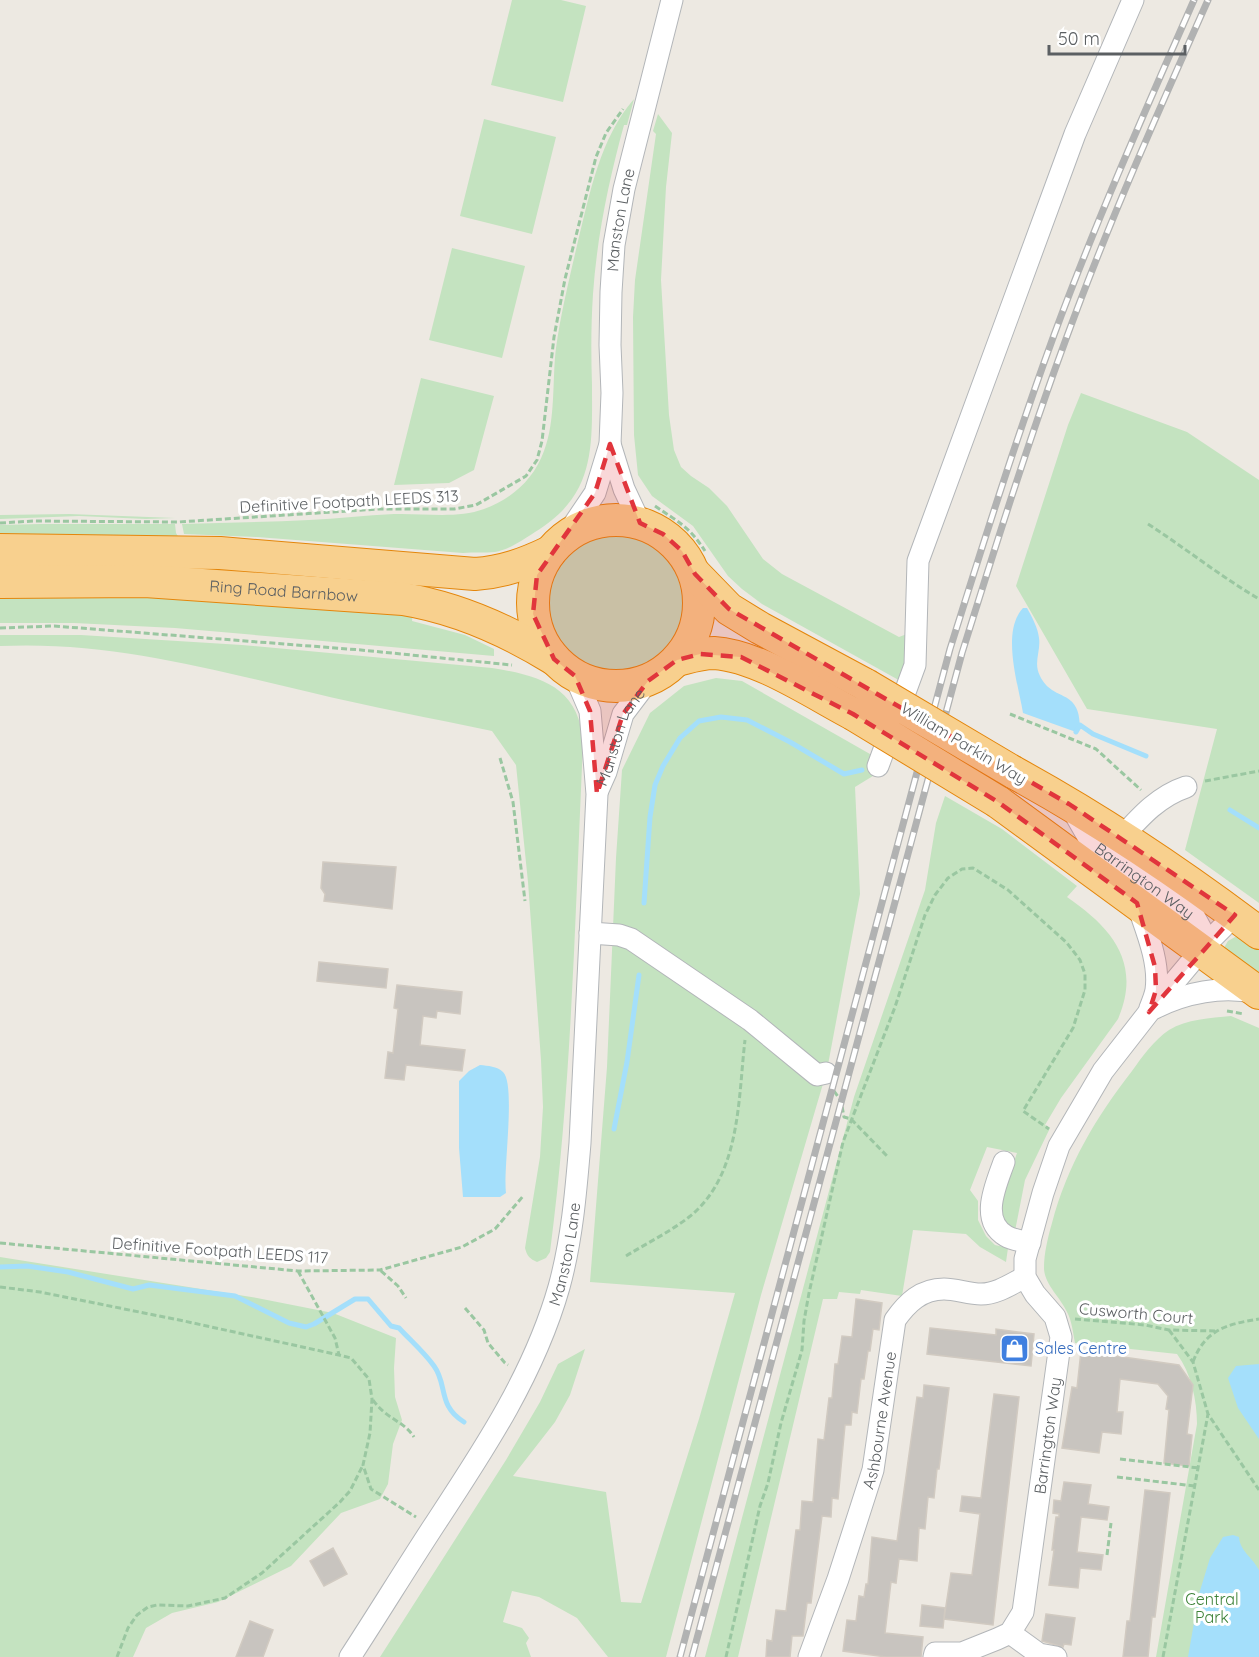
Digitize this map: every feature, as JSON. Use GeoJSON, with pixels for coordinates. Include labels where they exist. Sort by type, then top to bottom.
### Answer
{"type":"FeatureCollection","features":[{"type":"Feature","properties":{"kind":"highway"},"geometry":{"type":"LineString","coordinates":[[645,512],[663,534],[702,565],[698,619],[691,641],[678,660],[664,672],[648,681],[624,686],[599,685],[564,668],[538,631],[533,614],[533,593],[537,575],[558,544],[589,524],[645,512]]}},
{"type":"Feature","properties":{"kind":"highway","name":"Ring Road Barnbow"},"geometry":{"type":"LineString","coordinates":[[0,550],[220,553],[475,574],[505,570],[525,564],[558,544]]}},
{"type":"Feature","properties":{"kind":"highway","name":"William Parkin Way"},"geometry":{"type":"LineString","coordinates":[[702,565],[729,609],[866,685],[1069,804],[1122,837],[1247,924]]}},
{"type":"Feature","properties":{"kind":"highway","name":"Ring Road Barnbow"},"geometry":{"type":"LineString","coordinates":[[0,582],[145,581],[403,599],[470,616],[524,641],[564,668]]}},
{"type":"Feature","properties":{"kind":"highway","name":"William Parkin Way"},"geometry":{"type":"LineString","coordinates":[[678,660],[714,653],[741,657],[853,714],[998,802],[1137,903],[1204,946],[1256,1002]]}},
{"type":"Feature","properties":{"kind":"street","name":"Manston Lane"},"geometry":{"type":"LineString","coordinates":[[558,544],[595,493],[610,444],[612,393],[610,314],[614,245],[624,189],[672,0]]}},
{"type":"Feature","properties":{"kind":"street"},"geometry":{"type":"LineString","coordinates":[[878,766],[915,666],[918,561],[1076,134],[1133,0]]}},
{"type":"Feature","properties":{"kind":"street","name":"Manston Lane"},"geometry":{"type":"LineString","coordinates":[[610,444],[624,489],[645,512]]}},
{"type":"Feature","properties":{"kind":"street","name":"Manston Lane"},"geometry":{"type":"LineString","coordinates":[[350,1657],[494,1432],[526,1373],[547,1324],[559,1286],[573,1212],[580,1143],[597,794],[590,711],[564,668]]}},
{"type":"Feature","properties":{"kind":"street","name":"Manston Lane"},"geometry":{"type":"LineString","coordinates":[[597,794],[623,714],[648,681]]}},
{"type":"Feature","properties":{"kind":"street"},"geometry":{"type":"LineString","coordinates":[[1122,837],[1144,812],[1173,792],[1186,787]]}},
{"type":"Feature","properties":{"kind":"street","name":"Barrington Way"},"geometry":{"type":"LineString","coordinates":[[1069,804],[1091,842],[1194,916],[1204,946]]}},
{"type":"Feature","properties":{"kind":"street"},"geometry":{"type":"LineString","coordinates":[[1137,903],[1149,937],[1155,967],[1156,990],[1149,1012]]}},
{"type":"Feature","properties":{"kind":"street","name":"William Parkin Way"},"geometry":{"type":"LineString","coordinates":[[1204,946],[1247,924]]}},
{"type":"Feature","properties":{"kind":"street"},"geometry":{"type":"LineString","coordinates":[[590,933],[620,935],[631,939],[750,1020],[817,1075],[826,1073]]}},
{"type":"Feature","properties":{"kind":"street"},"geometry":{"type":"LineString","coordinates":[[1055,1317],[1024,1277],[1025,1259],[1043,1193],[1063,1139],[1103,1071],[1204,946]]}},
{"type":"Feature","properties":{"kind":"street"},"geometry":{"type":"LineString","coordinates":[[1149,1012],[1170,1000],[1195,993],[1244,990],[1256,1002]]}},
{"type":"Feature","properties":{"kind":"street"},"geometry":{"type":"LineString","coordinates":[[1004,1161],[993,1194],[991,1214],[996,1228],[1008,1238],[1030,1242]]}},
{"type":"Feature","properties":{"kind":"street","name":"Ashbourne Avenue"},"geometry":{"type":"LineString","coordinates":[[809,1657],[838,1579],[873,1470],[895,1320],[908,1302],[923,1293],[943,1289],[982,1294],[998,1291],[1024,1277]]}},
{"type":"Feature","properties":{"kind":"street","name":"Barrington Way"},"geometry":{"type":"LineString","coordinates":[[1010,1633],[1023,1612],[1060,1337],[1055,1317]]}},
{"type":"Feature","properties":{"kind":"street"},"geometry":{"type":"LineString","coordinates":[[934,1657],[935,1653],[962,1653],[1010,1633],[1039,1654],[1056,1657]]}},
{"type":"Feature","properties":{"kind":"path","name":"Definitive Footpath LEEDS 313"},"geometry":{"type":"LineString","coordinates":[[0,523],[34,521],[178,522],[379,509],[454,509],[476,505],[526,476],[537,460],[542,441],[559,306],[596,157],[606,133],[635,93],[648,92]]}},
{"type":"Feature","properties":{"kind":"path"},"geometry":{"type":"LineString","coordinates":[[645,512],[677,519],[691,531],[702,565]]}},
{"type":"Feature","properties":{"kind":"path"},"geometry":{"type":"LineString","coordinates":[[1148,524],[1226,579],[1259,598]]}},
{"type":"Feature","properties":{"kind":"path"},"geometry":{"type":"LineString","coordinates":[[0,628],[54,626],[350,649],[511,665]]}},
{"type":"Feature","properties":{"kind":"path"},"geometry":{"type":"LineString","coordinates":[[1010,714],[1096,749],[1156,804]]}},
{"type":"Feature","properties":{"kind":"path"},"geometry":{"type":"LineString","coordinates":[[500,758],[513,802],[525,901]]}},
{"type":"Feature","properties":{"kind":"path"},"geometry":{"type":"LineString","coordinates":[[1186,787],[1200,782],[1259,771]]}},
{"type":"Feature","properties":{"kind":"path"},"geometry":{"type":"LineString","coordinates":[[726,1657],[760,1506],[802,1350],[809,1293],[843,1142],[895,1007],[925,915],[948,878],[962,869],[974,868],[1008,890],[1067,943],[1080,960],[1085,974],[1085,990],[1073,1028],[1023,1112],[1063,1139]]}},
{"type":"Feature","properties":{"kind":"path"},"geometry":{"type":"LineString","coordinates":[[1218,1010],[1242,1013],[1256,1002]]}},
{"type":"Feature","properties":{"kind":"path"},"geometry":{"type":"LineString","coordinates":[[626,1256],[690,1216],[709,1196],[723,1173],[732,1145],[745,1040],[750,1020]]}},
{"type":"Feature","properties":{"kind":"path"},"geometry":{"type":"LineString","coordinates":[[826,1073],[832,1089],[841,1101],[844,1117],[851,1119],[888,1157]]}},
{"type":"Feature","properties":{"kind":"path","name":"Definitive Footpath LEEDS 117"},"geometry":{"type":"LineString","coordinates":[[0,1243],[298,1271],[380,1270],[462,1247],[495,1229],[525,1195]]}},
{"type":"Feature","properties":{"kind":"path"},"geometry":{"type":"LineString","coordinates":[[380,1270],[398,1286],[406,1298]]}},
{"type":"Feature","properties":{"kind":"path"},"geometry":{"type":"LineString","coordinates":[[298,1271],[335,1338],[339,1355]]}},
{"type":"Feature","properties":{"kind":"path"},"geometry":{"type":"LineString","coordinates":[[0,1287],[40,1292],[339,1355],[351,1358],[369,1379],[372,1399],[370,1432],[363,1465],[350,1491],[336,1507],[262,1573],[225,1598],[188,1606],[148,1607],[137,1615],[128,1628],[117,1657]]}},
{"type":"Feature","properties":{"kind":"path"},"geometry":{"type":"LineString","coordinates":[[465,1308],[484,1330],[488,1343],[505,1363],[526,1373]]}},
{"type":"Feature","properties":{"kind":"path","name":"Cusworth Court"},"geometry":{"type":"LineString","coordinates":[[1055,1317],[1169,1330],[1215,1331]]}},
{"type":"Feature","properties":{"kind":"path"},"geometry":{"type":"LineString","coordinates":[[1193,1362],[1197,1351],[1207,1337],[1215,1331],[1239,1322],[1259,1319]]}},
{"type":"Feature","properties":{"kind":"path"},"geometry":{"type":"LineString","coordinates":[[1169,1330],[1193,1362],[1208,1414],[1259,1490]]}},
{"type":"Feature","properties":{"kind":"path"},"geometry":{"type":"LineString","coordinates":[[372,1399],[380,1410],[410,1430],[414,1437]]}},
{"type":"Feature","properties":{"kind":"path"},"geometry":{"type":"LineString","coordinates":[[1163,1657],[1208,1414]]}},
{"type":"Feature","properties":{"kind":"path"},"geometry":{"type":"LineString","coordinates":[[1120,1460],[1199,1468]]}},
{"type":"Feature","properties":{"kind":"path"},"geometry":{"type":"LineString","coordinates":[[363,1465],[371,1489],[407,1509],[432,1528]]}},
{"type":"Feature","properties":{"kind":"path"},"geometry":{"type":"LineString","coordinates":[[1117,1477],[1195,1486]]}},
{"type":"Feature","properties":{"kind":"path"},"geometry":{"type":"LineString","coordinates":[[1107,1555],[1111,1523]]}},
{"type":"Feature","properties":{"kind":"highlighted area"},"geometry":{"type":"Polygon","coordinates":[[[610,444],[640,523],[663,534],[682,551],[695,574],[729,609],[1069,804],[1235,915],[1149,1012],[1156,990],[1155,967],[1137,903],[998,802],[853,714],[741,657],[700,654],[677,660],[648,681],[623,714],[597,794],[590,711],[575,676],[554,659],[533,614],[537,575],[595,493],[610,444]]]}},
{"type":"Feature","properties":{"kind":"green space"},"geometry":{"type":"Polygon","coordinates":[[[512,0],[561,0],[586,6],[563,102],[491,85],[512,0]]]}},
{"type":"Feature","properties":{"kind":"green space"},"geometry":{"type":"Polygon","coordinates":[[[634,99],[613,166],[597,251],[592,317],[590,449],[580,486],[570,502],[555,518],[516,544],[491,552],[463,553],[257,537],[184,534],[182,524],[309,520],[394,514],[463,514],[494,505],[521,487],[540,461],[548,439],[558,335],[592,185],[613,131],[622,114],[634,99]]]}},
{"type":"Feature","properties":{"kind":"green space"},"geometry":{"type":"Polygon","coordinates":[[[658,114],[672,133],[666,187],[661,280],[669,415],[674,450],[681,467],[709,488],[727,506],[763,559],[782,574],[899,637],[920,629],[913,688],[762,604],[742,589],[728,576],[693,526],[652,496],[638,475],[634,435],[635,280],[656,134],[653,131],[658,114]]]}},
{"type":"Feature","properties":{"kind":"green space"},"geometry":{"type":"Polygon","coordinates":[[[484,119],[556,137],[532,234],[460,216],[484,119]]]}},
{"type":"Feature","properties":{"kind":"green space"},"geometry":{"type":"Polygon","coordinates":[[[452,248],[525,266],[502,358],[429,340],[452,248]]]}},
{"type":"Feature","properties":{"kind":"green space"},"geometry":{"type":"Polygon","coordinates":[[[421,378],[494,396],[474,470],[449,483],[394,485],[421,378]]]}},
{"type":"Feature","properties":{"kind":"green space"},"geometry":{"type":"Polygon","coordinates":[[[1081,393],[1187,432],[1259,480],[1259,903],[1185,850],[1217,729],[1087,709],[1016,586],[1068,425],[1081,393]]]}},
{"type":"Feature","properties":{"kind":"green space"},"geometry":{"type":"Polygon","coordinates":[[[69,514],[175,518],[79,516],[0,519],[0,515],[69,514]]]}},
{"type":"Feature","properties":{"kind":"green space"},"geometry":{"type":"Polygon","coordinates":[[[175,524],[179,538],[0,541],[0,525],[175,524]]]}},
{"type":"Feature","properties":{"kind":"green space"},"geometry":{"type":"Polygon","coordinates":[[[616,532],[643,537],[666,553],[682,576],[687,603],[682,630],[666,653],[643,669],[616,674],[589,669],[566,653],[550,630],[545,603],[550,576],[566,553],[589,537],[616,532]]]}},
{"type":"Feature","properties":{"kind":"green space"},"geometry":{"type":"Polygon","coordinates":[[[0,594],[136,594],[413,612],[412,621],[465,635],[494,649],[494,656],[175,628],[74,623],[0,623],[0,594]]]}},
{"type":"Feature","properties":{"kind":"green space"},"geometry":{"type":"Polygon","coordinates":[[[0,635],[81,635],[242,645],[492,668],[542,681],[566,697],[580,725],[583,744],[568,1062],[550,1252],[546,1258],[537,1262],[528,1255],[525,1248],[540,1157],[543,1107],[528,882],[516,765],[492,731],[156,658],[79,648],[0,646],[0,635]]]}},
{"type":"Feature","properties":{"kind":"green space"},"geometry":{"type":"Polygon","coordinates":[[[716,678],[742,681],[884,762],[881,771],[855,787],[860,894],[827,1070],[761,1295],[666,1657],[608,1657],[577,1618],[539,1597],[512,1591],[503,1622],[522,1628],[529,1638],[526,1643],[531,1657],[380,1657],[506,1460],[540,1402],[558,1364],[585,1349],[570,1395],[555,1422],[513,1476],[606,1492],[621,1602],[641,1603],[699,1419],[735,1293],[590,1282],[607,1067],[622,770],[650,713],[684,686],[716,678]]]}},
{"type":"Feature","properties":{"kind":"green space"},"geometry":{"type":"Polygon","coordinates":[[[945,796],[1002,829],[1077,886],[1067,897],[1097,921],[1109,934],[1118,949],[1124,964],[1125,999],[1118,1019],[1061,1098],[1045,1125],[1050,1128],[1025,1180],[1015,1231],[999,1217],[1000,1202],[1017,1153],[987,1147],[970,1190],[978,1201],[978,1220],[986,1236],[995,1245],[1008,1248],[1006,1262],[980,1247],[966,1234],[913,1230],[902,1296],[861,1290],[860,1294],[839,1292],[837,1299],[823,1299],[738,1657],[705,1657],[854,1097],[925,890],[936,823],[945,796]]]}},
{"type":"Feature","properties":{"kind":"green space"},"geometry":{"type":"Polygon","coordinates":[[[1235,937],[1247,938],[1259,949],[1259,976],[1222,951],[1228,941],[1235,937]]]}},
{"type":"Feature","properties":{"kind":"green space","name":"Central Park"},"geometry":{"type":"Polygon","coordinates":[[[1231,1016],[1259,1028],[1259,1657],[1156,1657],[1197,1424],[1192,1387],[1177,1354],[1075,1343],[1069,1316],[1047,1280],[1044,1268],[1045,1257],[1058,1202],[1074,1162],[1106,1106],[1144,1055],[1158,1039],[1176,1026],[1231,1016]]]}},
{"type":"Feature","properties":{"kind":"green space"},"geometry":{"type":"Polygon","coordinates":[[[0,1257],[257,1298],[333,1313],[396,1338],[395,1397],[402,1420],[393,1444],[388,1484],[380,1499],[341,1513],[291,1566],[218,1602],[172,1613],[146,1628],[133,1657],[0,1657],[0,1257]]]}},
{"type":"Feature","properties":{"kind":"water"},"geometry":{"type":"Polygon","coordinates":[[[1023,608],[1027,608],[1038,634],[1037,666],[1040,676],[1052,690],[1076,706],[1080,728],[1076,732],[1023,713],[1012,644],[1016,618],[1023,608]]]}},
{"type":"Feature","properties":{"kind":"water"},"geometry":{"type":"Polygon","coordinates":[[[480,1065],[503,1072],[509,1093],[506,1193],[500,1197],[463,1197],[459,1148],[459,1081],[469,1071],[480,1065]]]}},
{"type":"Feature","properties":{"kind":"water"},"geometry":{"type":"Polygon","coordinates":[[[1259,1364],[1259,1439],[1238,1408],[1228,1378],[1236,1366],[1259,1364]]]}},
{"type":"Feature","properties":{"kind":"water"},"geometry":{"type":"Polygon","coordinates":[[[1233,1535],[1239,1537],[1244,1550],[1259,1570],[1259,1657],[1188,1657],[1199,1594],[1210,1558],[1223,1537],[1233,1535]]]}},
{"type":"Feature","properties":{"kind":"building"},"geometry":{"type":"Polygon","coordinates":[[[323,862],[396,867],[392,909],[324,901],[325,894],[321,888],[323,862]]]}},
{"type":"Feature","properties":{"kind":"building"},"geometry":{"type":"Polygon","coordinates":[[[319,962],[388,969],[386,988],[317,981],[319,962]]]}},
{"type":"Feature","properties":{"kind":"building"},"geometry":{"type":"Polygon","coordinates":[[[397,985],[462,992],[460,1014],[437,1011],[436,1018],[423,1016],[420,1045],[465,1050],[462,1071],[406,1065],[404,1080],[385,1078],[388,1052],[393,1053],[398,1009],[394,1008],[397,985]]]}},
{"type":"Feature","properties":{"kind":"building"},"geometry":{"type":"Polygon","coordinates":[[[856,1299],[882,1303],[879,1330],[873,1329],[864,1379],[861,1379],[857,1413],[852,1412],[851,1425],[845,1425],[838,1499],[832,1498],[831,1517],[822,1516],[811,1603],[807,1603],[803,1636],[792,1636],[790,1657],[766,1657],[767,1640],[772,1641],[776,1610],[786,1611],[796,1530],[800,1530],[802,1501],[813,1502],[818,1439],[824,1440],[829,1398],[832,1398],[835,1364],[838,1364],[842,1336],[852,1337],[856,1299]]]}},
{"type":"Feature","properties":{"kind":"building"},"geometry":{"type":"Polygon","coordinates":[[[930,1328],[996,1335],[996,1329],[1034,1334],[1031,1366],[927,1354],[930,1328]]]}},
{"type":"Feature","properties":{"kind":"building"},"geometry":{"type":"Polygon","coordinates":[[[1081,1351],[1179,1365],[1193,1385],[1187,1434],[1192,1435],[1189,1466],[1164,1463],[1169,1410],[1166,1409],[1168,1396],[1158,1384],[1120,1379],[1117,1412],[1123,1412],[1121,1434],[1102,1432],[1099,1453],[1062,1448],[1072,1387],[1077,1388],[1081,1351]]]}},
{"type":"Feature","properties":{"kind":"building"},"geometry":{"type":"Polygon","coordinates":[[[924,1385],[949,1388],[939,1469],[937,1469],[934,1498],[928,1497],[925,1529],[919,1528],[917,1561],[899,1559],[896,1583],[891,1582],[885,1633],[923,1637],[921,1657],[886,1657],[843,1651],[847,1620],[856,1621],[859,1596],[864,1597],[866,1584],[868,1584],[872,1537],[897,1541],[917,1397],[923,1398],[924,1385]]]}},
{"type":"Feature","properties":{"kind":"building"},"geometry":{"type":"Polygon","coordinates":[[[994,1394],[1019,1397],[993,1625],[944,1619],[951,1573],[972,1575],[980,1514],[960,1511],[962,1496],[981,1498],[994,1394]]]}},
{"type":"Feature","properties":{"kind":"building"},"geometry":{"type":"Polygon","coordinates":[[[1064,1482],[1091,1485],[1088,1504],[1109,1507],[1107,1520],[1081,1517],[1077,1552],[1103,1555],[1101,1570],[1080,1568],[1078,1588],[1049,1585],[1056,1517],[1059,1517],[1059,1514],[1053,1513],[1054,1500],[1061,1501],[1064,1482]]]}},
{"type":"Feature","properties":{"kind":"building"},"geometry":{"type":"Polygon","coordinates":[[[1145,1490],[1170,1493],[1155,1617],[1152,1617],[1148,1657],[1123,1657],[1127,1621],[1130,1621],[1145,1490]]]}},
{"type":"Feature","properties":{"kind":"building"},"geometry":{"type":"Polygon","coordinates":[[[333,1548],[347,1574],[324,1586],[310,1561],[333,1548]]]}},
{"type":"Feature","properties":{"kind":"building"},"geometry":{"type":"Polygon","coordinates":[[[922,1605],[945,1608],[943,1628],[920,1626],[922,1605]]]}},
{"type":"Feature","properties":{"kind":"building"},"geometry":{"type":"Polygon","coordinates":[[[1046,1614],[1075,1618],[1071,1645],[1064,1644],[1063,1647],[1042,1641],[1046,1614]]]}},
{"type":"Feature","properties":{"kind":"building"},"geometry":{"type":"Polygon","coordinates":[[[250,1621],[273,1630],[263,1657],[236,1657],[250,1621]]]}},
{"type":"Feature","properties":{"kind":"waterway"},"geometry":{"type":"LineString","coordinates":[[644,903],[650,817],[655,785],[663,766],[680,738],[699,721],[721,717],[747,720],[844,774],[862,770]]}},
{"type":"Feature","properties":{"kind":"waterway"},"geometry":{"type":"LineString","coordinates":[[1076,732],[1080,725],[1093,734],[1146,756]]}},
{"type":"Feature","properties":{"kind":"waterway"},"geometry":{"type":"LineString","coordinates":[[1230,810],[1259,828]]}},
{"type":"Feature","properties":{"kind":"waterway"},"geometry":{"type":"LineString","coordinates":[[614,1129],[627,1062],[639,975]]}},
{"type":"Feature","properties":{"kind":"waterway"},"geometry":{"type":"LineString","coordinates":[[0,1267],[27,1266],[68,1272],[133,1289],[149,1285],[235,1296],[289,1323],[306,1327],[355,1299],[368,1299],[391,1326],[399,1328],[430,1361],[441,1380],[446,1402],[464,1422]]}},
{"type":"Feature","properties":{"kind":"railway"},"geometry":{"type":"LineString","coordinates":[[680,1657],[950,649],[1013,452],[1070,292],[1194,0]]}},
{"type":"Feature","properties":{"kind":"railway"},"geometry":{"type":"LineString","coordinates":[[692,1657],[962,653],[1025,456],[1082,296],[1134,168],[1208,0]]}},
{"type":"Feature","properties":{"kind":"place","name":"Sales Centre"},"geometry":{"type":"Point","coordinates":[1014,1348]}}]}
